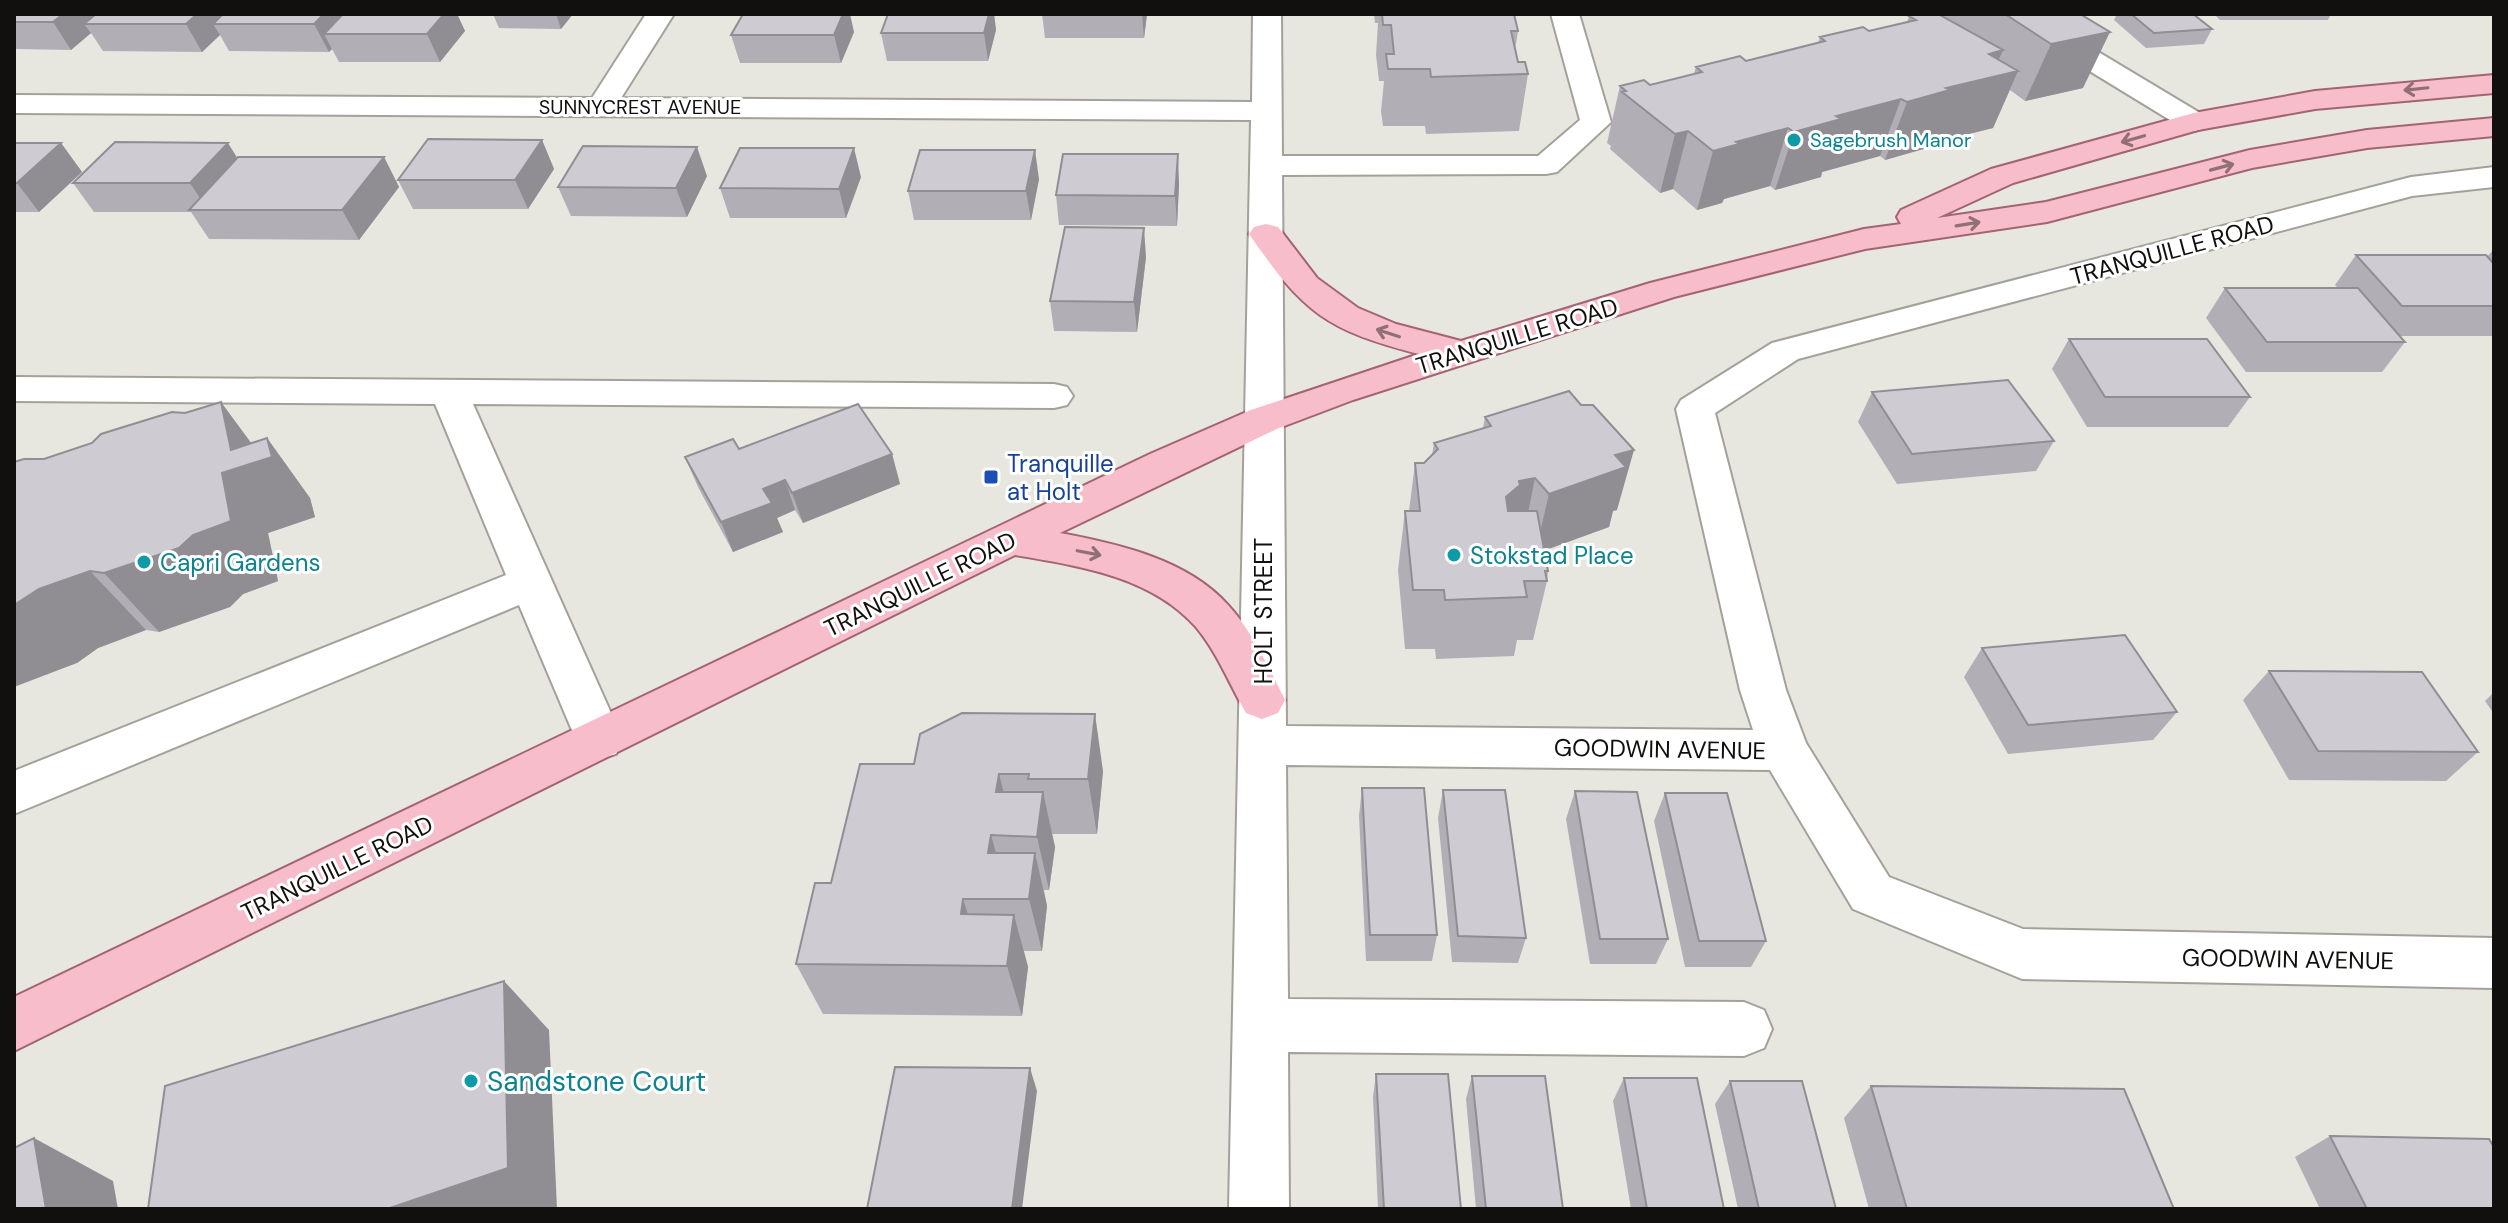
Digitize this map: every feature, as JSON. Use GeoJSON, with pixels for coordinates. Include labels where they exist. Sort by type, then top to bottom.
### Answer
{"type":"FeatureCollection","features":[{"type":"Feature","properties":{"kind":"main road","name":"TRANQUILLE ROAD"},"geometry":{"type":"LineString","coordinates":[[1864,239],[2002,176],[2194,122],[2315,100],[2494,84]]}},
{"type":"Feature","properties":{"kind":"main road","name":"TRANQUILLE ROAD"},"geometry":{"type":"LineString","coordinates":[[14,1025],[1164,464],[1265,419],[1340,391],[1662,290],[1864,239],[2047,212],[2250,159],[2367,139],[2494,127]]}},
{"type":"Feature","properties":{"kind":"main road"},"geometry":{"type":"LineString","coordinates":[[1266,234],[1310,291],[1334,310],[1384,333],[1464,353]]}},
{"type":"Feature","properties":{"kind":"main road"},"geometry":{"type":"LineString","coordinates":[[1012,539],[1102,555],[1176,586],[1211,615],[1262,722]]}},
{"type":"Feature","properties":{"kind":"street"},"geometry":{"type":"LineString","coordinates":[[601,107],[660,14]]}},
{"type":"Feature","properties":{"kind":"street","name":"HOLT STREET"},"geometry":{"type":"LineString","coordinates":[[1259,1209],[1267,14]]}},
{"type":"Feature","properties":{"kind":"street"},"geometry":{"type":"LineString","coordinates":[[1266,166],[1546,165],[1596,122],[1565,14]]}},
{"type":"Feature","properties":{"kind":"street"},"geometry":{"type":"LineString","coordinates":[[2016,14],[2194,122]]}},
{"type":"Feature","properties":{"kind":"street","name":"SUNNYCREST AVENUE"},"geometry":{"type":"LineString","coordinates":[[14,104],[1267,111]]}},
{"type":"Feature","properties":{"kind":"street","name":"TRANQUILLE ROAD"},"geometry":{"type":"LineString","coordinates":[[1784,750],[1763,690],[1695,409],[1785,351],[2411,187],[2494,177]]}},
{"type":"Feature","properties":{"kind":"street"},"geometry":{"type":"LineString","coordinates":[[14,389],[1054,396]]}},
{"type":"Feature","properties":{"kind":"street"},"geometry":{"type":"LineString","coordinates":[[449,393],[599,740]]}},
{"type":"Feature","properties":{"kind":"street"},"geometry":{"type":"LineString","coordinates":[[14,793],[529,583]]}},
{"type":"Feature","properties":{"kind":"street","name":"GOODWIN AVENUE"},"geometry":{"type":"LineString","coordinates":[[1262,722],[1784,750],[1871,893],[2022,954],[2494,963]]}},
{"type":"Feature","properties":{"kind":"street"},"geometry":{"type":"LineString","coordinates":[[1260,1025],[1744,1029]]}},
{"type":"Feature","properties":{"kind":"building"},"geometry":{"type":"Polygon","coordinates":[[[14,14],[63,14],[53,22],[14,22],[14,14]]]}},
{"type":"Feature","properties":{"kind":"building"},"geometry":{"type":"Polygon","coordinates":[[[96,14],[197,14],[186,24],[84,24],[96,14]]]}},
{"type":"Feature","properties":{"kind":"building"},"geometry":{"type":"Polygon","coordinates":[[[223,14],[324,14],[314,24],[213,24],[223,14]]]}},
{"type":"Feature","properties":{"kind":"building"},"geometry":{"type":"Polygon","coordinates":[[[343,14],[444,14],[427,34],[324,34],[343,14]]]}},
{"type":"Feature","properties":{"kind":"building"},"geometry":{"type":"Polygon","coordinates":[[[743,14],[843,14],[834,35],[731,35],[743,14]]]}},
{"type":"Feature","properties":{"kind":"building"},"geometry":{"type":"Polygon","coordinates":[[[888,14],[989,14],[984,33],[881,33],[888,14]]]}},
{"type":"Feature","properties":{"kind":"building"},"geometry":{"type":"Polygon","coordinates":[[[1382,14],[1514,14],[1518,31],[1511,31],[1518,62],[1525,62],[1528,74],[1431,77],[1430,69],[1388,69],[1386,54],[1394,54],[1391,25],[1383,25],[1382,14]]]}},
{"type":"Feature","properties":{"kind":"building"},"geometry":{"type":"Polygon","coordinates":[[[1938,14],[2003,50],[1989,54],[2018,71],[1946,88],[1950,90],[1907,102],[1901,99],[1836,116],[1841,119],[1794,132],[1788,128],[1713,151],[1688,131],[1675,134],[1622,92],[1626,91],[1620,86],[1644,80],[1650,85],[1702,72],[1696,67],[1740,56],[1746,61],[1825,41],[1820,37],[1863,27],[1869,31],[1916,20],[1909,16],[1938,14]]]}},
{"type":"Feature","properties":{"kind":"building"},"geometry":{"type":"Polygon","coordinates":[[[2005,14],[2080,14],[2110,32],[2051,44],[2005,14]]]}},
{"type":"Feature","properties":{"kind":"building"},"geometry":{"type":"Polygon","coordinates":[[[2131,14],[2193,14],[2212,29],[2154,33],[2131,14]]]}},
{"type":"Feature","properties":{"kind":"building"},"geometry":{"type":"Polygon","coordinates":[[[428,139],[542,140],[515,180],[398,180],[428,139]]]}},
{"type":"Feature","properties":{"kind":"building"},"geometry":{"type":"Polygon","coordinates":[[[115,142],[228,143],[190,183],[73,183],[115,142]]]}},
{"type":"Feature","properties":{"kind":"building"},"geometry":{"type":"Polygon","coordinates":[[[14,143],[61,143],[14,183],[14,143]]]}},
{"type":"Feature","properties":{"kind":"building"},"geometry":{"type":"Polygon","coordinates":[[[583,146],[697,147],[676,188],[558,187],[583,146]]]}},
{"type":"Feature","properties":{"kind":"building"},"geometry":{"type":"Polygon","coordinates":[[[740,148],[854,148],[839,189],[720,188],[740,148]]]}},
{"type":"Feature","properties":{"kind":"building"},"geometry":{"type":"Polygon","coordinates":[[[920,150],[1035,150],[1026,191],[908,191],[920,150]]]}},
{"type":"Feature","properties":{"kind":"building"},"geometry":{"type":"Polygon","coordinates":[[[1063,154],[1178,154],[1175,196],[1056,195],[1063,154]]]}},
{"type":"Feature","properties":{"kind":"building"},"geometry":{"type":"Polygon","coordinates":[[[238,157],[384,157],[342,210],[189,210],[238,157]]]}},
{"type":"Feature","properties":{"kind":"building"},"geometry":{"type":"Polygon","coordinates":[[[1065,227],[1144,228],[1134,302],[1050,301],[1065,227]]]}},
{"type":"Feature","properties":{"kind":"building"},"geometry":{"type":"Polygon","coordinates":[[[2356,255],[2486,255],[2494,264],[2494,306],[2402,306],[2356,255]]]}},
{"type":"Feature","properties":{"kind":"building"},"geometry":{"type":"Polygon","coordinates":[[[2225,288],[2358,288],[2405,342],[2267,342],[2225,288]]]}},
{"type":"Feature","properties":{"kind":"building"},"geometry":{"type":"Polygon","coordinates":[[[2069,339],[2207,339],[2250,397],[2105,397],[2069,339]]]}},
{"type":"Feature","properties":{"kind":"building"},"geometry":{"type":"Polygon","coordinates":[[[2008,380],[2054,441],[1912,454],[1872,392],[2008,380]]]}},
{"type":"Feature","properties":{"kind":"building"},"geometry":{"type":"Polygon","coordinates":[[[1569,391],[1581,405],[1593,405],[1634,450],[1615,455],[1626,467],[1549,494],[1535,478],[1519,481],[1520,485],[1506,497],[1508,511],[1537,511],[1548,571],[1545,571],[1547,581],[1524,581],[1527,597],[1445,600],[1444,590],[1413,590],[1405,511],[1420,511],[1415,463],[1424,463],[1438,449],[1434,443],[1491,426],[1485,417],[1569,391]]]}},
{"type":"Feature","properties":{"kind":"building"},"geometry":{"type":"Polygon","coordinates":[[[221,402],[231,450],[267,438],[272,457],[222,473],[231,521],[193,535],[179,548],[104,573],[90,571],[39,589],[14,605],[14,462],[44,459],[92,443],[101,434],[172,412],[185,413],[221,402]]]}},
{"type":"Feature","properties":{"kind":"building"},"geometry":{"type":"Polygon","coordinates":[[[858,404],[892,454],[792,493],[785,480],[763,489],[772,503],[721,522],[685,457],[733,439],[739,449],[858,404]]]}},
{"type":"Feature","properties":{"kind":"building"},"geometry":{"type":"Polygon","coordinates":[[[2125,635],[2177,712],[2028,725],[1982,648],[2125,635]]]}},
{"type":"Feature","properties":{"kind":"building"},"geometry":{"type":"Polygon","coordinates":[[[2269,671],[2422,672],[2478,752],[2318,751],[2269,671]]]}},
{"type":"Feature","properties":{"kind":"building"},"geometry":{"type":"Polygon","coordinates":[[[962,713],[1095,714],[1088,779],[1028,779],[1029,774],[999,774],[996,792],[1043,792],[1037,837],[991,835],[988,853],[1035,853],[1029,899],[963,899],[961,914],[1014,915],[1007,966],[796,964],[815,883],[831,883],[860,764],[914,764],[920,734],[962,713]]]}},
{"type":"Feature","properties":{"kind":"building"},"geometry":{"type":"Polygon","coordinates":[[[1362,788],[1424,788],[1437,935],[1370,935],[1362,788]]]}},
{"type":"Feature","properties":{"kind":"building"},"geometry":{"type":"Polygon","coordinates":[[[1443,790],[1505,790],[1526,938],[1458,936],[1443,790]]]}},
{"type":"Feature","properties":{"kind":"building"},"geometry":{"type":"Polygon","coordinates":[[[1575,791],[1637,792],[1668,939],[1600,939],[1575,791]]]}},
{"type":"Feature","properties":{"kind":"building"},"geometry":{"type":"Polygon","coordinates":[[[1665,793],[1727,793],[1766,941],[1699,941],[1665,793]]]}},
{"type":"Feature","properties":{"kind":"building"},"geometry":{"type":"Polygon","coordinates":[[[504,981],[508,1168],[387,1209],[148,1209],[165,1086],[504,981]]]}},
{"type":"Feature","properties":{"kind":"building"},"geometry":{"type":"Polygon","coordinates":[[[895,1067],[1030,1068],[1012,1209],[867,1209],[895,1067]]]}},
{"type":"Feature","properties":{"kind":"building"},"geometry":{"type":"Polygon","coordinates":[[[1376,1074],[1448,1074],[1461,1209],[1384,1209],[1376,1074]]]}},
{"type":"Feature","properties":{"kind":"building"},"geometry":{"type":"Polygon","coordinates":[[[1472,1076],[1545,1076],[1563,1209],[1486,1209],[1472,1076]]]}},
{"type":"Feature","properties":{"kind":"building"},"geometry":{"type":"Polygon","coordinates":[[[1624,1078],[1697,1078],[1724,1209],[1647,1209],[1624,1078]]]}},
{"type":"Feature","properties":{"kind":"building"},"geometry":{"type":"Polygon","coordinates":[[[1730,1081],[1802,1081],[1836,1209],[1759,1209],[1730,1081]]]}},
{"type":"Feature","properties":{"kind":"building"},"geometry":{"type":"Polygon","coordinates":[[[1871,1086],[2124,1089],[2174,1209],[1907,1209],[1871,1086]]]}},
{"type":"Feature","properties":{"kind":"building"},"geometry":{"type":"Polygon","coordinates":[[[2330,1136],[2489,1139],[2494,1147],[2494,1209],[2367,1209],[2330,1136]]]}},
{"type":"Feature","properties":{"kind":"building"},"geometry":{"type":"Polygon","coordinates":[[[34,1138],[46,1209],[14,1209],[14,1148],[34,1138]]]}},
{"type":"Feature","properties":{"kind":"place","name":"Sagebrush Manor"},"geometry":{"type":"Point","coordinates":[1794,140]}},
{"type":"Feature","properties":{"kind":"place","name":"Tranquille at Holt"},"geometry":{"type":"Point","coordinates":[991,477]}},
{"type":"Feature","properties":{"kind":"place","name":"Stokstad Place"},"geometry":{"type":"Point","coordinates":[1454,555]}},
{"type":"Feature","properties":{"kind":"place","name":"Capri Gardens"},"geometry":{"type":"Point","coordinates":[144,562]}},
{"type":"Feature","properties":{"kind":"place","name":"Sandstone Court"},"geometry":{"type":"Point","coordinates":[471,1081]}}]}
